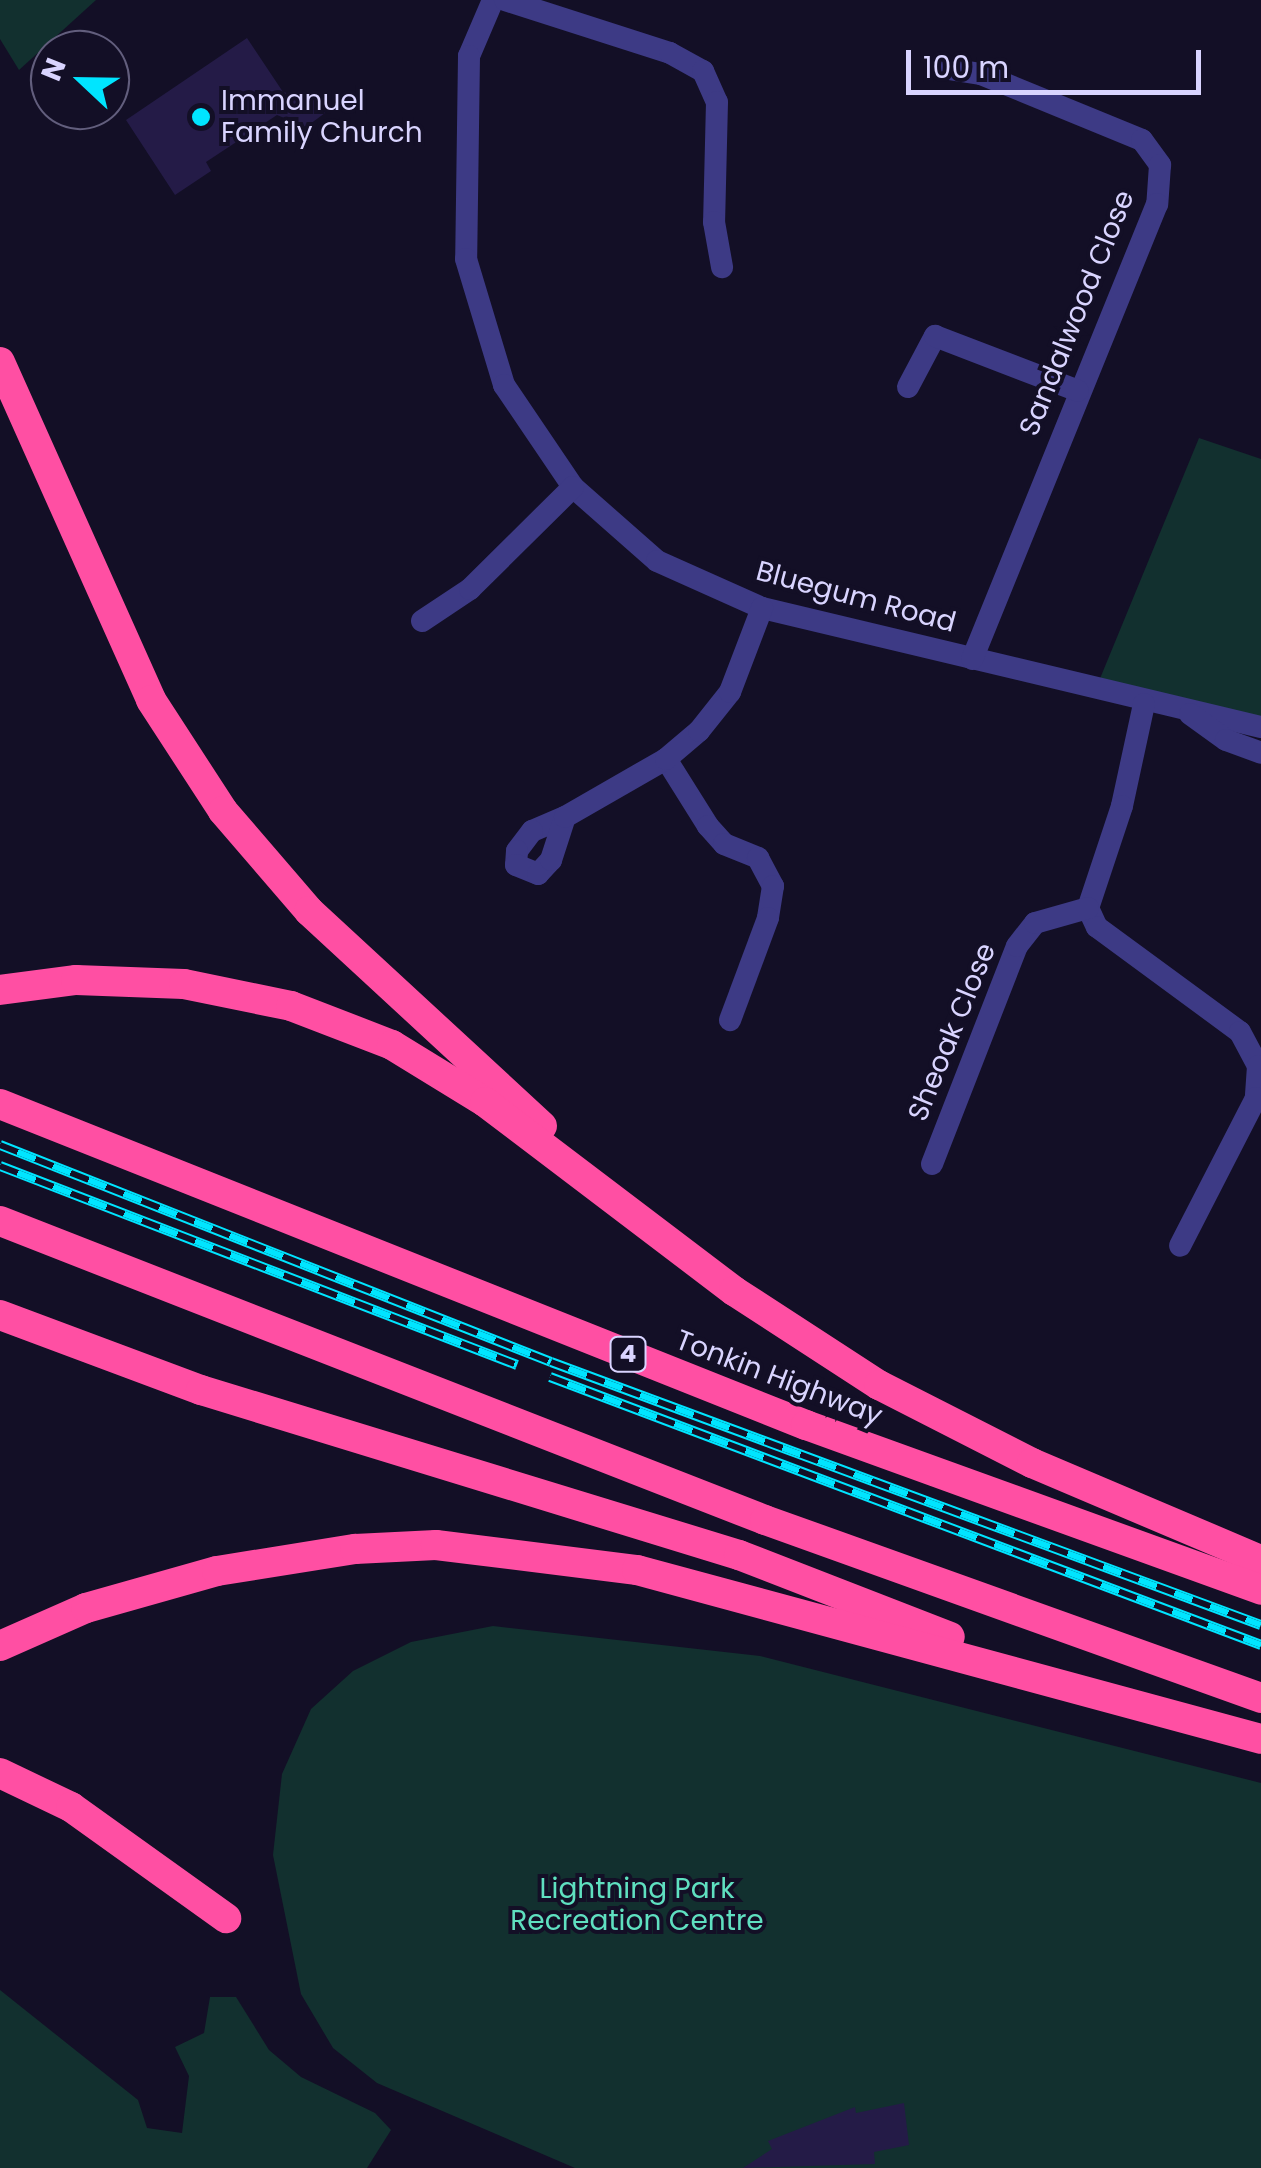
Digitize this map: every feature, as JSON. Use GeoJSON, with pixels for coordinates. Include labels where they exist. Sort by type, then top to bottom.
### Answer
{"type":"FeatureCollection","features":[{"type":"Feature","properties":{"kind":"highway"},"geometry":{"type":"LineString","coordinates":[[0,362],[150,700],[223,811],[310,910],[506,1088],[592,1179]]}},
{"type":"Feature","properties":{"kind":"highway"},"geometry":{"type":"LineString","coordinates":[[0,990],[130,980],[291,1006],[440,1072],[592,1179],[734,1291],[879,1385],[1032,1464],[1261,1560]]}},
{"type":"Feature","properties":{"kind":"highway","name":"Tonkin Highway"},"geometry":{"type":"LineString","coordinates":[[0,1104],[806,1425],[1261,1590]]}},
{"type":"Feature","properties":{"kind":"highway"},"geometry":{"type":"LineString","coordinates":[[0,1221],[765,1520],[1261,1698]]}},
{"type":"Feature","properties":{"kind":"highway"},"geometry":{"type":"LineString","coordinates":[[0,1315],[184,1384],[740,1555],[1079,1687]]}},
{"type":"Feature","properties":{"kind":"highway"},"geometry":{"type":"LineString","coordinates":[[0,1646],[86,1608],[216,1570],[356,1549],[436,1545],[637,1570],[1079,1687],[1261,1740]]}},
{"type":"Feature","properties":{"kind":"highway"},"geometry":{"type":"LineString","coordinates":[[0,1773],[71,1807],[226,1918]]}},
{"type":"Feature","properties":{"kind":"street","name":"Bluegum Road"},"geometry":{"type":"LineString","coordinates":[[493,0],[469,56],[466,259],[504,385],[573,487],[657,561],[762,608],[1144,704],[1190,714],[1228,715],[1261,727]]}},
{"type":"Feature","properties":{"kind":"street"},"geometry":{"type":"LineString","coordinates":[[505,0],[670,53],[703,72],[717,102],[714,222],[722,266]]}},
{"type":"Feature","properties":{"kind":"street","name":"Sandalwood Close"},"geometry":{"type":"LineString","coordinates":[[936,67],[981,74],[1142,140],[1160,164],[1157,204],[1078,390],[972,659]]}},
{"type":"Feature","properties":{"kind":"street"},"geometry":{"type":"LineString","coordinates":[[908,387],[935,336],[1078,390]]}},
{"type":"Feature","properties":{"kind":"street"},"geometry":{"type":"LineString","coordinates":[[422,621],[470,588],[573,487]]}},
{"type":"Feature","properties":{"kind":"street"},"geometry":{"type":"LineString","coordinates":[[565,817],[666,759],[699,731],[730,692],[762,608]]}},
{"type":"Feature","properties":{"kind":"street"},"geometry":{"type":"LineString","coordinates":[[1144,704],[1122,806],[1088,908],[1097,927],[1240,1032],[1258,1066],[1256,1098],[1180,1246]]}},
{"type":"Feature","properties":{"kind":"street","name":"Bluegum Road"},"geometry":{"type":"LineString","coordinates":[[1190,714],[1238,746],[1261,753]]}},
{"type":"Feature","properties":{"kind":"street"},"geometry":{"type":"LineString","coordinates":[[666,759],[708,826],[724,844],[758,858],[774,886],[768,918],[730,1020]]}},
{"type":"Feature","properties":{"kind":"street","name":"Sheoak Close"},"geometry":{"type":"LineString","coordinates":[[932,1164],[1017,946],[1035,923],[1088,908]]}},
{"type":"Feature","properties":{"kind":"green space"},"geometry":{"type":"Polygon","coordinates":[[[0,0],[96,0],[63,30],[30,30],[30,60],[19,70],[0,39],[0,0]]]}},
{"type":"Feature","properties":{"kind":"green space"},"geometry":{"type":"Polygon","coordinates":[[[1199,438],[1261,459],[1261,721],[1099,681],[1199,438]]]}},
{"type":"Feature","properties":{"kind":"green space","name":"Lightning Park Recreation Centre"},"geometry":{"type":"Polygon","coordinates":[[[493,1626],[760,1656],[1261,1783],[1261,2168],[575,2168],[377,2083],[333,2048],[301,1994],[273,1855],[282,1774],[311,1709],[353,1671],[411,1642],[493,1626]]]}},
{"type":"Feature","properties":{"kind":"green space"},"geometry":{"type":"Polygon","coordinates":[[[0,1990],[138,2100],[147,2128],[182,2133],[189,2076],[175,2047],[204,2033],[210,1997],[236,1997],[269,2050],[301,2077],[375,2113],[391,2130],[367,2168],[0,2168],[0,1990]]]}},
{"type":"Feature","properties":{"kind":"building","name":"Immanuel Family Church"},"geometry":{"type":"Polygon","coordinates":[[[247,38],[283,92],[302,97],[310,91],[325,113],[306,127],[277,115],[206,162],[211,171],[175,195],[130,126],[130,117],[247,38]]]}},
{"type":"Feature","properties":{"kind":"building"},"geometry":{"type":"Polygon","coordinates":[[[904,2103],[909,2145],[874,2152],[875,2164],[743,2168],[772,2149],[768,2141],[855,2107],[856,2113],[904,2103]]]}},
{"type":"Feature","properties":{"kind":"railway"},"geometry":{"type":"LineString","coordinates":[[0,1145],[551,1362],[1261,1625]]}},
{"type":"Feature","properties":{"kind":"railway"},"geometry":{"type":"LineString","coordinates":[[0,1166],[517,1365]]}},
{"type":"Feature","properties":{"kind":"railway"},"geometry":{"type":"LineString","coordinates":[[550,1377],[1261,1645]]}},
{"type":"Feature","properties":{"kind":"place","name":"Immanuel Family Church"},"geometry":{"type":"Point","coordinates":[201,117]}}]}
